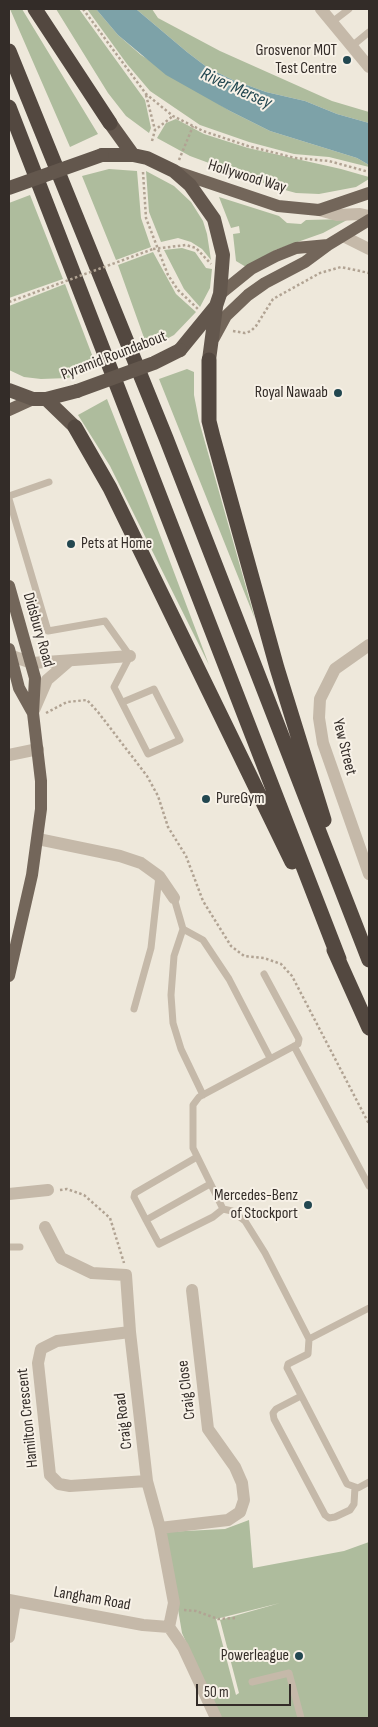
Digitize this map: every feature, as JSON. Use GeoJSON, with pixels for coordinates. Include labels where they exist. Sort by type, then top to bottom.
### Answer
{"type":"FeatureCollection","features":[{"type":"Feature","properties":{"kind":"highway"},"geometry":{"type":"LineString","coordinates":[[35,9],[133,155]]}},
{"type":"Feature","properties":{"kind":"highway"},"geometry":{"type":"LineString","coordinates":[[9,51],[169,447],[368,957]]}},
{"type":"Feature","properties":{"kind":"highway"},"geometry":{"type":"LineString","coordinates":[[9,107],[339,959],[369,1028]]}},
{"type":"Feature","properties":{"kind":"highway"},"geometry":{"type":"LineString","coordinates":[[9,188],[102,155],[133,155],[147,158],[174,171],[190,185],[214,219],[223,255],[209,355],[209,421],[212,437],[277,668],[368,957]]}},
{"type":"Feature","properties":{"kind":"highway","name":"Pyramid Roundabout"},"geometry":{"type":"LineString","coordinates":[[40,399],[77,391],[154,363],[180,350],[218,300]]}},
{"type":"Feature","properties":{"kind":"highway"},"geometry":{"type":"LineString","coordinates":[[9,390],[40,399],[75,427],[110,488],[339,959]]}},
{"type":"Feature","properties":{"kind":"main road","name":"Hollywood Way"},"geometry":{"type":"LineString","coordinates":[[174,171],[278,206],[319,210],[369,196]]}},
{"type":"Feature","properties":{"kind":"main road"},"geometry":{"type":"LineString","coordinates":[[209,355],[222,322],[235,306],[265,283],[304,262],[369,220]]}},
{"type":"Feature","properties":{"kind":"main road"},"geometry":{"type":"LineString","coordinates":[[218,300],[251,269],[276,256],[296,248],[328,245]]}},
{"type":"Feature","properties":{"kind":"main road"},"geometry":{"type":"LineString","coordinates":[[9,410],[40,399]]}},
{"type":"Feature","properties":{"kind":"main road","name":"Didsbury Road"},"geometry":{"type":"LineString","coordinates":[[9,586],[36,678],[33,713],[38,749],[41,800],[38,839],[9,976]]}},
{"type":"Feature","properties":{"kind":"main road","name":"Didsbury Road"},"geometry":{"type":"LineString","coordinates":[[9,653],[19,688],[33,713]]}},
{"type":"Feature","properties":{"kind":"street"},"geometry":{"type":"LineString","coordinates":[[321,9],[369,66]]}},
{"type":"Feature","properties":{"kind":"street"},"geometry":{"type":"LineString","coordinates":[[319,210],[337,215],[360,214],[369,216]]}},
{"type":"Feature","properties":{"kind":"street"},"geometry":{"type":"LineString","coordinates":[[343,236],[369,249]]}},
{"type":"Feature","properties":{"kind":"street","name":"Yew Street"},"geometry":{"type":"LineString","coordinates":[[369,645],[335,669],[320,699],[319,718],[323,743],[369,874]]}},
{"type":"Feature","properties":{"kind":"street"},"geometry":{"type":"LineString","coordinates":[[9,653],[32,663],[130,656]]}},
{"type":"Feature","properties":{"kind":"street"},"geometry":{"type":"LineString","coordinates":[[33,713],[47,680],[70,661]]}},
{"type":"Feature","properties":{"kind":"street"},"geometry":{"type":"LineString","coordinates":[[9,755],[38,749]]}},
{"type":"Feature","properties":{"kind":"street"},"geometry":{"type":"LineString","coordinates":[[38,839],[131,858],[147,866],[159,876],[174,898]]}},
{"type":"Feature","properties":{"kind":"street"},"geometry":{"type":"LineString","coordinates":[[9,1194],[48,1190]]}},
{"type":"Feature","properties":{"kind":"street"},"geometry":{"type":"LineString","coordinates":[[45,1227],[60,1258],[92,1273],[126,1275]]}},
{"type":"Feature","properties":{"kind":"street","name":"Craig Road"},"geometry":{"type":"LineString","coordinates":[[126,1275],[130,1332],[147,1481],[160,1528],[174,1603],[169,1627]]}},
{"type":"Feature","properties":{"kind":"street","name":"Craig Close"},"geometry":{"type":"LineString","coordinates":[[160,1528],[228,1520],[240,1512],[244,1500],[242,1482],[236,1467],[208,1429],[192,1290]]}},
{"type":"Feature","properties":{"kind":"street","name":"Hamilton Crescent"},"geometry":{"type":"LineString","coordinates":[[130,1332],[57,1341],[41,1349],[38,1363],[50,1475],[59,1484],[70,1486],[147,1481]]}},
{"type":"Feature","properties":{"kind":"street"},"geometry":{"type":"LineString","coordinates":[[9,1637],[12,1601]]}},
{"type":"Feature","properties":{"kind":"street","name":"Langham Road"},"geometry":{"type":"LineString","coordinates":[[12,1601],[143,1625],[169,1627]]}},
{"type":"Feature","properties":{"kind":"street"},"geometry":{"type":"LineString","coordinates":[[169,1627],[184,1647],[216,1718]]}},
{"type":"Feature","properties":{"kind":"lane"},"geometry":{"type":"LineString","coordinates":[[332,22],[349,9]]}},
{"type":"Feature","properties":{"kind":"lane"},"geometry":{"type":"LineString","coordinates":[[352,46],[369,32]]}},
{"type":"Feature","properties":{"kind":"lane"},"geometry":{"type":"LineString","coordinates":[[49,482],[9,498],[48,631],[105,621],[130,656],[114,687],[148,754],[180,740],[154,689],[123,702]]}},
{"type":"Feature","properties":{"kind":"lane"},"geometry":{"type":"LineString","coordinates":[[134,1009],[151,948],[159,876]]}},
{"type":"Feature","properties":{"kind":"lane"},"geometry":{"type":"LineString","coordinates":[[174,898],[183,929],[174,956],[171,995],[173,1023],[181,1048],[203,1095]]}},
{"type":"Feature","properties":{"kind":"lane"},"geometry":{"type":"LineString","coordinates":[[183,929],[204,940],[229,979],[270,1058]]}},
{"type":"Feature","properties":{"kind":"lane"},"geometry":{"type":"LineString","coordinates":[[223,1210],[193,1148],[193,1106],[203,1095],[298,1044],[299,1039],[264,974]]}},
{"type":"Feature","properties":{"kind":"lane"},"geometry":{"type":"LineString","coordinates":[[294,1046],[369,1186]]}},
{"type":"Feature","properties":{"kind":"lane"},"geometry":{"type":"LineString","coordinates":[[197,1157],[135,1193],[134,1197],[146,1220],[159,1244],[223,1210],[232,1211],[245,1221],[265,1253],[309,1339],[308,1354],[288,1364],[287,1368],[346,1484],[355,1488],[369,1482]]}},
{"type":"Feature","properties":{"kind":"lane"},"geometry":{"type":"LineString","coordinates":[[146,1220],[210,1184]]}},
{"type":"Feature","properties":{"kind":"lane"},"geometry":{"type":"LineString","coordinates":[[9,1247],[20,1248]]}},
{"type":"Feature","properties":{"kind":"lane"},"geometry":{"type":"LineString","coordinates":[[309,1339],[369,1308]]}},
{"type":"Feature","properties":{"kind":"lane"},"geometry":{"type":"LineString","coordinates":[[301,1396],[276,1409],[273,1413],[274,1420],[325,1515],[329,1518],[335,1517],[350,1510],[354,1504],[355,1488]]}},
{"type":"Feature","properties":{"kind":"lane"},"geometry":{"type":"LineString","coordinates":[[252,1682],[288,1673],[301,1718]]}},
{"type":"Feature","properties":{"kind":"path"},"geometry":{"type":"LineString","coordinates":[[82,9],[146,94],[173,116],[193,126],[248,146],[295,158],[329,161],[369,172]]}},
{"type":"Feature","properties":{"kind":"path"},"geometry":{"type":"LineString","coordinates":[[146,94],[155,130],[152,141]]}},
{"type":"Feature","properties":{"kind":"path"},"geometry":{"type":"LineString","coordinates":[[155,130],[173,116]]}},
{"type":"Feature","properties":{"kind":"path"},"geometry":{"type":"LineString","coordinates":[[174,171],[193,126]]}},
{"type":"Feature","properties":{"kind":"path"},"geometry":{"type":"LineString","coordinates":[[143,172],[144,207],[157,248],[168,275],[178,290],[198,309]]}},
{"type":"Feature","properties":{"kind":"path"},"geometry":{"type":"LineString","coordinates":[[9,302],[157,248],[186,245],[196,248],[206,262],[212,265]]}},
{"type":"Feature","properties":{"kind":"path"},"geometry":{"type":"LineString","coordinates":[[233,331],[244,333],[251,331],[273,299],[320,273],[341,267],[369,273]]}},
{"type":"Feature","properties":{"kind":"path"},"geometry":{"type":"LineString","coordinates":[[48,712],[67,702],[86,700],[98,712],[147,776],[158,796],[168,828],[186,856],[203,901],[231,946],[244,956],[264,958],[281,964],[292,976],[369,1124]]}},
{"type":"Feature","properties":{"kind":"path"},"geometry":{"type":"LineString","coordinates":[[48,1190],[67,1189],[84,1195],[110,1218],[126,1275]]}},
{"type":"Feature","properties":{"kind":"path"},"geometry":{"type":"LineString","coordinates":[[172,1609],[196,1611],[218,1619],[235,1618]]}},
{"type":"Feature","properties":{"kind":"green space"},"geometry":{"type":"Polygon","coordinates":[[[10,9],[22,9],[98,134],[70,147],[10,9]]]}},
{"type":"Feature","properties":{"kind":"green space"},"geometry":{"type":"Polygon","coordinates":[[[56,9],[79,9],[145,100],[151,128],[149,133],[126,116],[108,93],[56,9]]]}},
{"type":"Feature","properties":{"kind":"green space"},"geometry":{"type":"Polygon","coordinates":[[[87,9],[96,9],[118,35],[141,55],[230,111],[270,131],[357,158],[369,165],[369,167],[329,157],[294,154],[249,142],[200,125],[150,91],[127,64],[87,9]]]}},
{"type":"Feature","properties":{"kind":"green space"},"geometry":{"type":"Polygon","coordinates":[[[136,9],[152,9],[158,18],[220,51],[332,101],[369,112],[369,123],[337,114],[305,101],[266,92],[233,80],[208,68],[136,9]]]}},
{"type":"Feature","properties":{"kind":"green space"},"geometry":{"type":"Polygon","coordinates":[[[176,119],[204,134],[248,148],[341,169],[369,177],[369,179],[356,187],[319,194],[296,193],[274,187],[190,156],[157,138],[166,123],[176,119]]]}},
{"type":"Feature","properties":{"kind":"green space"},"geometry":{"type":"Polygon","coordinates":[[[109,169],[137,171],[141,218],[151,247],[116,260],[82,176],[109,169]]]}},
{"type":"Feature","properties":{"kind":"green space"},"geometry":{"type":"Polygon","coordinates":[[[146,171],[174,186],[191,202],[203,221],[211,260],[202,249],[191,242],[178,238],[161,242],[149,212],[146,171]]]}},
{"type":"Feature","properties":{"kind":"green space"},"geometry":{"type":"Polygon","coordinates":[[[30,195],[63,279],[9,298],[9,203],[30,195]]]}},
{"type":"Feature","properties":{"kind":"green space"},"geometry":{"type":"Polygon","coordinates":[[[219,197],[279,216],[287,223],[301,224],[306,220],[347,220],[323,233],[275,250],[246,267],[236,261],[233,234],[240,233],[239,226],[231,228],[219,197]]]}},
{"type":"Feature","properties":{"kind":"green space"},"geometry":{"type":"Polygon","coordinates":[[[182,248],[195,252],[206,268],[212,269],[210,288],[200,307],[184,289],[164,250],[182,248]]]}},
{"type":"Feature","properties":{"kind":"green space"},"geometry":{"type":"Polygon","coordinates":[[[153,252],[176,294],[196,312],[174,335],[148,349],[118,265],[153,252]]]}},
{"type":"Feature","properties":{"kind":"green space"},"geometry":{"type":"Polygon","coordinates":[[[65,284],[97,368],[68,378],[41,379],[24,377],[9,370],[9,306],[65,284]]]}},
{"type":"Feature","properties":{"kind":"green space"},"geometry":{"type":"Polygon","coordinates":[[[187,369],[194,372],[194,395],[199,421],[255,619],[159,379],[187,369]]]}},
{"type":"Feature","properties":{"kind":"green space"},"geometry":{"type":"Polygon","coordinates":[[[107,399],[209,665],[110,466],[78,415],[107,399]]]}},
{"type":"Feature","properties":{"kind":"green space"},"geometry":{"type":"Polygon","coordinates":[[[249,1520],[253,1568],[344,1551],[369,1542],[369,1718],[220,1718],[182,1633],[165,1532],[225,1529],[249,1520]],[[280,1603],[216,1619],[236,1695],[239,1693],[220,1620],[280,1603]]]}},
{"type":"Feature","properties":{"kind":"water","name":"River Mersey"},"geometry":{"type":"Polygon","coordinates":[[[96,9],[136,9],[208,68],[233,80],[266,92],[305,101],[337,114],[369,123],[369,165],[357,158],[270,131],[166,75],[118,35],[96,9]]]}},
{"type":"Feature","properties":{"kind":"place","name":"Grosvenor MOT Test Centre"},"geometry":{"type":"Point","coordinates":[347,60]}},
{"type":"Feature","properties":{"kind":"place","name":"Royal Nawaab"},"geometry":{"type":"Point","coordinates":[338,393]}},
{"type":"Feature","properties":{"kind":"place","name":"Pets at Home"},"geometry":{"type":"Point","coordinates":[71,544]}},
{"type":"Feature","properties":{"kind":"place","name":"PureGym"},"geometry":{"type":"Point","coordinates":[206,799]}},
{"type":"Feature","properties":{"kind":"place","name":"Mercedes-Benz of Stockport"},"geometry":{"type":"Point","coordinates":[308,1205]}},
{"type":"Feature","properties":{"kind":"place","name":"Powerleague"},"geometry":{"type":"Point","coordinates":[299,1656]}}]}
